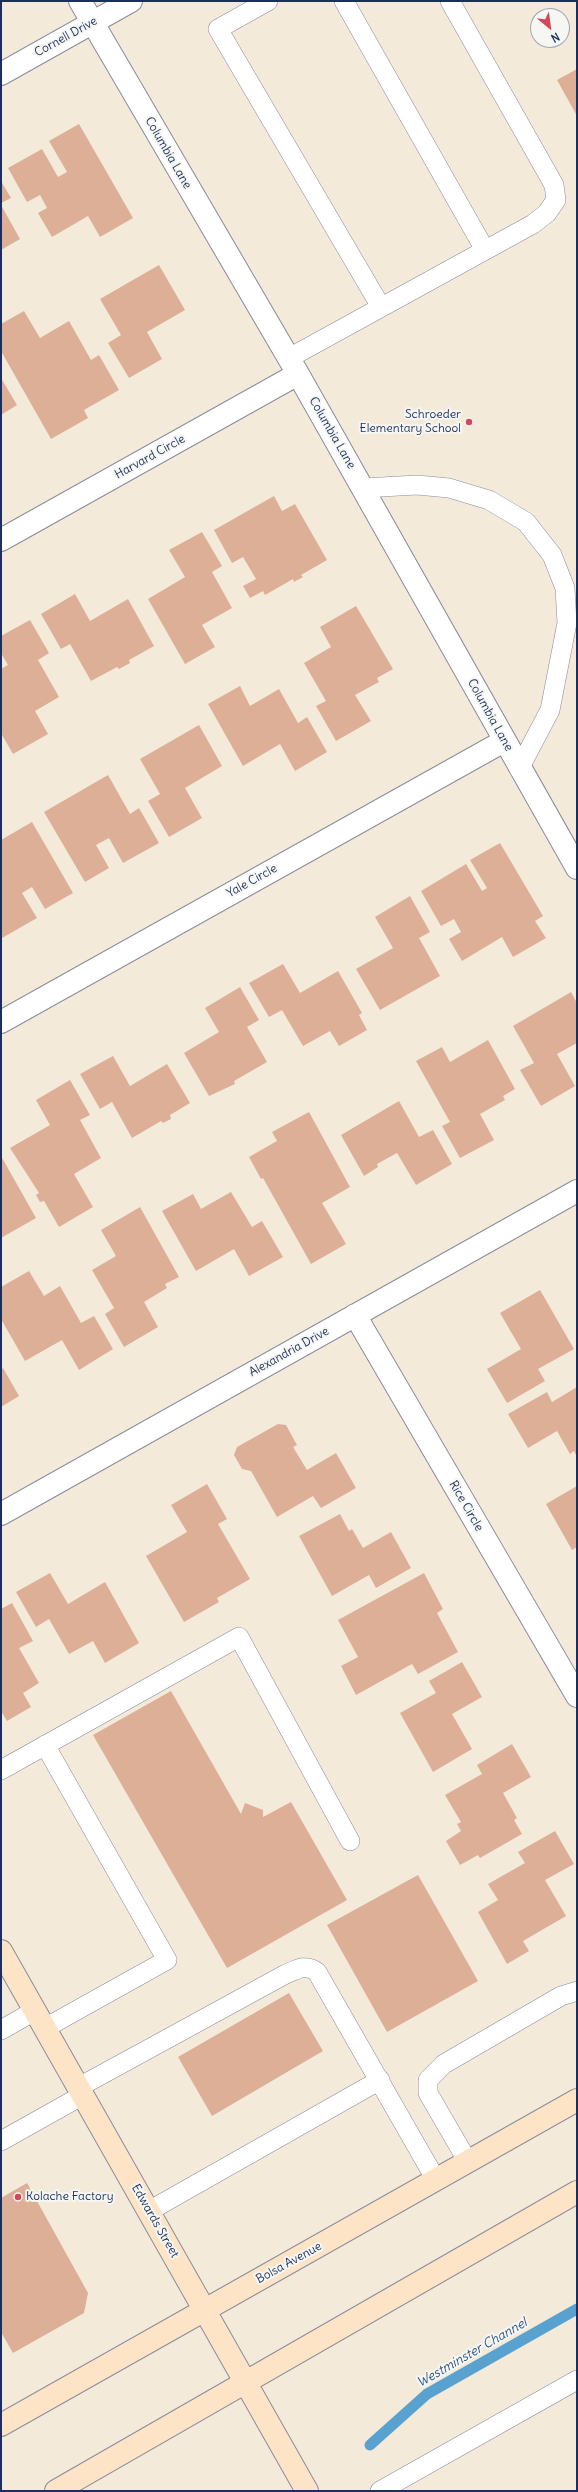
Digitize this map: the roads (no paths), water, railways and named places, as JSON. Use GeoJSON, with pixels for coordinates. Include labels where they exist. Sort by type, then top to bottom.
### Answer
{"type":"FeatureCollection","features":[{"type":"Feature","properties":{"kind":"main road","name":"Edwards Street"},"geometry":{"type":"LineString","coordinates":[[1,1951],[307,2491]]}},
{"type":"Feature","properties":{"kind":"main road","name":"Bolsa Avenue"},"geometry":{"type":"LineString","coordinates":[[1,2425],[577,2100]]}},
{"type":"Feature","properties":{"kind":"main road"},"geometry":{"type":"LineString","coordinates":[[56,2491],[577,2192]]}},
{"type":"Feature","properties":{"kind":"street","name":"Columbia Lane"},"geometry":{"type":"LineString","coordinates":[[80,1],[363,488],[504,741],[577,868]]}},
{"type":"Feature","properties":{"kind":"street","name":"Cornell Drive"},"geometry":{"type":"LineString","coordinates":[[1,74],[131,1]]}},
{"type":"Feature","properties":{"kind":"street","name":"Harvard Circle"},"geometry":{"type":"LineString","coordinates":[[1,540],[293,366]]}},
{"type":"Feature","properties":{"kind":"street","name":"Yale Circle"},"geometry":{"type":"LineString","coordinates":[[1,1022],[504,741]]}},
{"type":"Feature","properties":{"kind":"street","name":"Alexandria Drive"},"geometry":{"type":"LineString","coordinates":[[1,1514],[577,1191]]}},
{"type":"Feature","properties":{"kind":"street","name":"Rice Circle"},"geometry":{"type":"LineString","coordinates":[[355,1315],[577,1696]]}},
{"type":"Feature","properties":{"kind":"lane"},"geometry":{"type":"LineString","coordinates":[[268,1],[218,29],[381,307]]}},
{"type":"Feature","properties":{"kind":"lane"},"geometry":{"type":"LineString","coordinates":[[344,1],[484,250]]}},
{"type":"Feature","properties":{"kind":"lane"},"geometry":{"type":"LineString","coordinates":[[293,366],[381,307],[533,224],[547,213],[556,200],[554,185],[450,1]]}},
{"type":"Feature","properties":{"kind":"lane"},"geometry":{"type":"LineString","coordinates":[[363,488],[417,485],[449,488],[489,500],[526,522],[552,556],[565,588],[567,623],[550,710],[520,769]]}},
{"type":"Feature","properties":{"kind":"lane"},"geometry":{"type":"LineString","coordinates":[[1,1770],[239,1637],[350,1841]]}},
{"type":"Feature","properties":{"kind":"lane"},"geometry":{"type":"LineString","coordinates":[[1,2030],[40,2019],[167,1960],[45,1745]]}},
{"type":"Feature","properties":{"kind":"lane"},"geometry":{"type":"LineString","coordinates":[[1,2141],[81,2091],[284,1975],[304,1967],[310,1967],[317,1972],[436,2180]]}},
{"type":"Feature","properties":{"kind":"lane"},"geometry":{"type":"LineString","coordinates":[[468,2162],[428,2093],[428,2080],[444,2064],[560,1996],[577,1991]]}},
{"type":"Feature","properties":{"kind":"lane"},"geometry":{"type":"LineString","coordinates":[[149,2212],[380,2080]]}},
{"type":"Feature","properties":{"kind":"lane"},"geometry":{"type":"LineString","coordinates":[[380,2491],[577,2380]]}},
{"type":"Feature","properties":{"kind":"waterway","name":"Westminster Channel"},"geometry":{"type":"LineString","coordinates":[[370,2445],[427,2394],[577,2309]]}},
{"type":"Feature","properties":{"kind":"place","name":"Schroeder Elementary School"},"geometry":{"type":"Point","coordinates":[469,422]}},
{"type":"Feature","properties":{"kind":"place","name":"Kolache Factory"},"geometry":{"type":"Point","coordinates":[18,2197]}}]}
